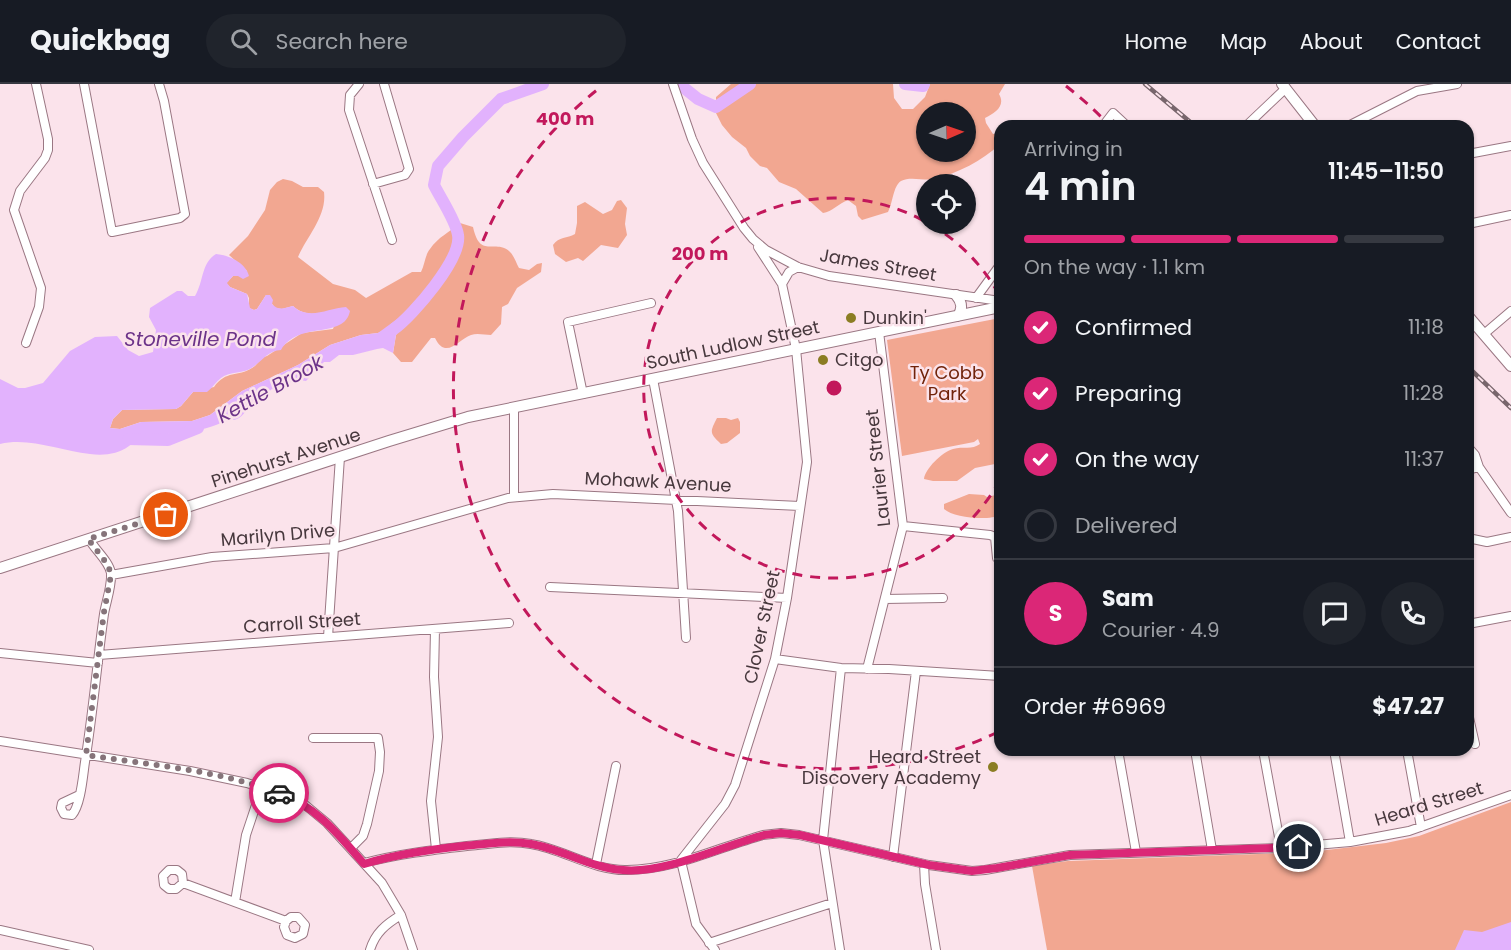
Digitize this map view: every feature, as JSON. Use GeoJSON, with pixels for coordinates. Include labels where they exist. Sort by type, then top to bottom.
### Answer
{"type":"FeatureCollection","features":[{"type":"Feature","properties":{"kind":"main road"},"geometry":{"type":"LineString","coordinates":[[1284,86],[1310,120]]}},
{"type":"Feature","properties":{"kind":"main road"},"geometry":{"type":"LineString","coordinates":[[956,295],[962,307],[958,316]]}},
{"type":"Feature","properties":{"kind":"main road","name":"South Ludlow Street"},"geometry":{"type":"LineString","coordinates":[[551,401],[994,308]]}},
{"type":"Feature","properties":{"kind":"main road"},"geometry":{"type":"LineString","coordinates":[[1474,323],[1511,366]]}},
{"type":"Feature","properties":{"kind":"main road","name":"Pinehurst Avenue"},"geometry":{"type":"LineString","coordinates":[[0,568],[438,426],[551,401]]}},
{"type":"Feature","properties":{"kind":"street"},"geometry":{"type":"LineString","coordinates":[[26,343],[39,307],[41,288],[14,210],[20,191],[45,158],[48,150],[48,139],[36,84]]}},
{"type":"Feature","properties":{"kind":"street"},"geometry":{"type":"LineString","coordinates":[[84,84],[112,232],[180,218],[185,214],[159,84]]}},
{"type":"Feature","properties":{"kind":"street"},"geometry":{"type":"LineString","coordinates":[[359,84],[350,95],[349,110],[392,240]]}},
{"type":"Feature","properties":{"kind":"street"},"geometry":{"type":"LineString","coordinates":[[373,184],[405,176],[410,167],[384,84]]}},
{"type":"Feature","properties":{"kind":"street","name":"James Street"},"geometry":{"type":"LineString","coordinates":[[673,84],[699,155],[751,237],[772,254],[798,267],[845,279],[994,300]]}},
{"type":"Feature","properties":{"kind":"street"},"geometry":{"type":"LineString","coordinates":[[1360,120],[1417,91],[1457,84]]}},
{"type":"Feature","properties":{"kind":"street"},"geometry":{"type":"LineString","coordinates":[[1252,120],[1284,86]]}},
{"type":"Feature","properties":{"kind":"street"},"geometry":{"type":"LineString","coordinates":[[1108,120],[1113,113],[1121,120]]}},
{"type":"Feature","properties":{"kind":"street"},"geometry":{"type":"LineString","coordinates":[[1474,153],[1511,146]]}},
{"type":"Feature","properties":{"kind":"street"},"geometry":{"type":"LineString","coordinates":[[1474,223],[1511,215]]}},
{"type":"Feature","properties":{"kind":"street","name":"Clover Street"},"geometry":{"type":"LineString","coordinates":[[681,861],[725,804],[735,785],[775,659],[801,506],[807,451],[796,349],[782,284],[751,237]]}},
{"type":"Feature","properties":{"kind":"street"},"geometry":{"type":"LineString","coordinates":[[782,284],[787,275],[798,267]]}},
{"type":"Feature","properties":{"kind":"street"},"geometry":{"type":"LineString","coordinates":[[976,298],[994,273]]}},
{"type":"Feature","properties":{"kind":"street"},"geometry":{"type":"LineString","coordinates":[[583,394],[568,322],[651,303]]}},
{"type":"Feature","properties":{"kind":"street"},"geometry":{"type":"LineString","coordinates":[[1484,334],[1511,310]]}},
{"type":"Feature","properties":{"kind":"street","name":"Laurier Street"},"geometry":{"type":"LineString","coordinates":[[867,669],[903,526],[879,332]]}},
{"type":"Feature","properties":{"kind":"street"},"geometry":{"type":"LineString","coordinates":[[653,379],[676,500],[686,638]]}},
{"type":"Feature","properties":{"kind":"street"},"geometry":{"type":"LineString","coordinates":[[514,408],[514,497]]}},
{"type":"Feature","properties":{"kind":"street"},"geometry":{"type":"LineString","coordinates":[[1474,454],[1479,467],[1511,513]]}},
{"type":"Feature","properties":{"kind":"street"},"geometry":{"type":"LineString","coordinates":[[328,637],[340,456]]}},
{"type":"Feature","properties":{"kind":"street"},"geometry":{"type":"LineString","coordinates":[[1474,468],[1479,467]]}},
{"type":"Feature","properties":{"kind":"street","name":"Mohawk Avenue"},"geometry":{"type":"LineString","coordinates":[[514,497],[553,494],[801,506]]}},
{"type":"Feature","properties":{"kind":"street","name":"Marilyn Drive"},"geometry":{"type":"LineString","coordinates":[[111,575],[212,557],[334,548],[514,497]]}},
{"type":"Feature","properties":{"kind":"street"},"geometry":{"type":"LineString","coordinates":[[903,526],[994,537]]}},
{"type":"Feature","properties":{"kind":"street"},"geometry":{"type":"LineString","coordinates":[[1474,539],[1487,542],[1511,537]]}},
{"type":"Feature","properties":{"kind":"street"},"geometry":{"type":"LineString","coordinates":[[79,795],[111,575],[108,565],[88,539]]}},
{"type":"Feature","properties":{"kind":"street"},"geometry":{"type":"LineString","coordinates":[[550,587],[786,598]]}},
{"type":"Feature","properties":{"kind":"street"},"geometry":{"type":"LineString","coordinates":[[885,599],[943,598]]}},
{"type":"Feature","properties":{"kind":"street"},"geometry":{"type":"LineString","coordinates":[[1474,623],[1511,616]]}},
{"type":"Feature","properties":{"kind":"street","name":"Carroll Street"},"geometry":{"type":"LineString","coordinates":[[0,653],[98,659],[328,637],[509,623]]}},
{"type":"Feature","properties":{"kind":"street"},"geometry":{"type":"LineString","coordinates":[[435,629],[438,737],[430,801],[436,849]]}},
{"type":"Feature","properties":{"kind":"street"},"geometry":{"type":"LineString","coordinates":[[775,659],[841,668],[994,676]]}},
{"type":"Feature","properties":{"kind":"street"},"geometry":{"type":"LineString","coordinates":[[840,950],[823,840],[841,668]]}},
{"type":"Feature","properties":{"kind":"street"},"geometry":{"type":"LineString","coordinates":[[893,857],[916,671]]}},
{"type":"Feature","properties":{"kind":"street"},"geometry":{"type":"LineString","coordinates":[[313,738],[378,738],[379,771],[367,824],[363,836],[351,848]]}},
{"type":"Feature","properties":{"kind":"street"},"geometry":{"type":"LineString","coordinates":[[1474,740],[1475,744]]}},
{"type":"Feature","properties":{"kind":"street"},"geometry":{"type":"LineString","coordinates":[[0,741],[181,769],[262,787],[304,804],[321,817],[351,848],[389,893],[401,915],[413,950]]}},
{"type":"Feature","properties":{"kind":"street"},"geometry":{"type":"LineString","coordinates":[[1119,756],[1136,852]]}},
{"type":"Feature","properties":{"kind":"street"},"geometry":{"type":"LineString","coordinates":[[1196,756],[1212,850]]}},
{"type":"Feature","properties":{"kind":"street"},"geometry":{"type":"LineString","coordinates":[[1264,756],[1281,848]]}},
{"type":"Feature","properties":{"kind":"street"},"geometry":{"type":"LineString","coordinates":[[1335,756],[1350,842]]}},
{"type":"Feature","properties":{"kind":"street"},"geometry":{"type":"LineString","coordinates":[[1408,756],[1421,827]]}},
{"type":"Feature","properties":{"kind":"street"},"geometry":{"type":"LineString","coordinates":[[596,864],[616,766]]}},
{"type":"Feature","properties":{"kind":"street"},"geometry":{"type":"LineString","coordinates":[[234,902],[246,835],[262,787]]}},
{"type":"Feature","properties":{"kind":"street","name":"Heard Street"},"geometry":{"type":"LineString","coordinates":[[364,864],[392,856],[436,849],[520,842],[542,846],[596,864],[629,870],[646,869],[681,861],[772,833],[800,835],[924,864],[972,871],[1070,855],[1281,848],[1350,842],[1421,827],[1511,795]]}},
{"type":"Feature","properties":{"kind":"street"},"geometry":{"type":"LineString","coordinates":[[681,861],[696,924],[712,946],[832,903]]}},
{"type":"Feature","properties":{"kind":"street"},"geometry":{"type":"LineString","coordinates":[[924,864],[936,950]]}},
{"type":"Feature","properties":{"kind":"street"},"geometry":{"type":"LineString","coordinates":[[183,883],[286,921]]}},
{"type":"Feature","properties":{"kind":"street"},"geometry":{"type":"LineString","coordinates":[[370,950],[382,928],[401,915]]}},
{"type":"Feature","properties":{"kind":"street"},"geometry":{"type":"LineString","coordinates":[[0,930],[89,950]]}},
{"type":"Feature","properties":{"kind":"green space"},"geometry":{"type":"Polygon","coordinates":[[[731,84],[893,84],[894,98],[902,109],[913,109],[916,106],[916,162],[976,162],[976,102],[920,102],[925,97],[930,84],[1005,84],[999,94],[1000,106],[985,118],[994,134],[994,149],[978,161],[969,166],[952,173],[916,174],[916,179],[901,181],[896,187],[888,212],[862,220],[858,216],[856,206],[848,200],[823,213],[796,189],[779,182],[767,168],[760,166],[746,148],[722,125],[716,113],[716,97],[731,84]]]}},
{"type":"Feature","properties":{"kind":"green space"},"geometry":{"type":"Polygon","coordinates":[[[283,179],[303,187],[318,187],[324,192],[319,218],[298,257],[333,284],[355,290],[366,298],[412,272],[421,272],[427,254],[433,245],[460,223],[473,227],[479,243],[509,251],[519,268],[529,270],[542,263],[541,272],[517,288],[508,304],[502,307],[501,324],[491,335],[471,335],[448,348],[439,345],[435,338],[431,338],[412,362],[401,362],[393,353],[396,335],[406,320],[378,333],[361,335],[330,345],[298,365],[242,391],[210,415],[192,421],[141,422],[120,429],[110,428],[113,419],[122,410],[176,409],[193,392],[214,387],[223,378],[247,371],[262,358],[302,333],[333,329],[340,308],[315,314],[303,312],[293,306],[275,308],[266,295],[254,310],[249,308],[247,294],[226,283],[233,276],[247,271],[229,255],[248,236],[265,210],[270,190],[283,179]]]}},
{"type":"Feature","properties":{"kind":"green space"},"geometry":{"type":"Polygon","coordinates":[[[621,200],[627,208],[625,224],[627,235],[618,248],[601,245],[583,261],[578,258],[566,262],[555,254],[553,245],[555,242],[575,234],[577,206],[585,202],[603,214],[612,210],[617,201],[621,200]]]}},
{"type":"Feature","properties":{"kind":"green space","name":"Ty Cobb Park"},"geometry":{"type":"Polygon","coordinates":[[[994,319],[994,464],[975,468],[957,481],[924,479],[939,457],[953,449],[974,447],[980,444],[978,439],[974,442],[902,456],[887,340],[994,319]]]}},
{"type":"Feature","properties":{"kind":"green space"},"geometry":{"type":"Polygon","coordinates":[[[717,418],[731,420],[738,418],[740,433],[727,443],[721,444],[712,432],[717,418]]]}},
{"type":"Feature","properties":{"kind":"green space"},"geometry":{"type":"Polygon","coordinates":[[[969,494],[987,497],[994,495],[994,517],[972,518],[955,515],[944,509],[944,504],[969,494]]]}},
{"type":"Feature","properties":{"kind":"green space"},"geometry":{"type":"Polygon","coordinates":[[[1511,802],[1511,950],[1047,950],[1032,866],[1068,861],[1310,852],[1386,843],[1419,836],[1511,802]]]}},
{"type":"Feature","properties":{"kind":"water","name":"Stoneville Pond"},"geometry":{"type":"Polygon","coordinates":[[[216,254],[236,260],[247,271],[249,276],[243,279],[233,276],[227,283],[230,287],[247,294],[250,308],[257,309],[266,295],[270,295],[273,300],[272,304],[277,308],[293,306],[306,313],[346,307],[350,311],[346,320],[330,328],[299,335],[281,350],[269,354],[249,369],[221,378],[207,392],[193,392],[176,409],[122,410],[113,419],[110,428],[120,429],[141,422],[192,421],[210,415],[242,391],[298,365],[330,345],[361,335],[378,333],[404,314],[406,320],[396,335],[393,353],[383,348],[353,355],[339,355],[330,362],[324,362],[306,381],[293,379],[282,393],[272,389],[262,397],[256,397],[237,419],[211,427],[141,439],[111,454],[90,454],[22,442],[0,444],[0,379],[18,388],[43,383],[70,351],[95,337],[117,336],[128,350],[139,356],[153,352],[156,330],[149,317],[150,308],[177,291],[182,291],[188,296],[195,296],[205,267],[216,254]]]}},
{"type":"Feature","properties":{"kind":"water"},"geometry":{"type":"Polygon","coordinates":[[[1511,922],[1511,950],[1455,950],[1464,930],[1482,932],[1511,922]]]}},
{"type":"Feature","properties":{"kind":"waterway","name":"Kettle Brook"},"geometry":{"type":"LineString","coordinates":[[394,329],[413,312],[435,286],[445,272],[457,245],[458,235],[454,223],[434,185],[438,166],[501,99],[543,84]]}},
{"type":"Feature","properties":{"kind":"waterway","name":"Kettle Brook"},"geometry":{"type":"LineString","coordinates":[[683,87],[698,99],[716,107],[750,84]]}},
{"type":"Feature","properties":{"kind":"waterway","name":"Kettle Brook"},"geometry":{"type":"LineString","coordinates":[[905,84],[923,86],[924,84]]}},
{"type":"Feature","properties":{"kind":"waterway","name":"Kettle Brook"},"geometry":{"type":"LineString","coordinates":[[128,439],[168,440],[198,428]]}},
{"type":"Feature","properties":{"kind":"railway"},"geometry":{"type":"LineString","coordinates":[[1145,84],[1188,120]]}},
{"type":"Feature","properties":{"kind":"railway"},"geometry":{"type":"LineString","coordinates":[[1474,373],[1511,408]]}},
{"type":"Feature","properties":{"kind":"way so far"},"geometry":{"type":"LineString","coordinates":[[166,515],[88,539],[108,565],[111,580],[104,612],[86,755],[181,769],[247,783],[279,793]]}},
{"type":"Feature","properties":{"kind":"place","name":"Dunkin'"},"geometry":{"type":"Point","coordinates":[851,318]}},
{"type":"Feature","properties":{"kind":"place","name":"Citgo"},"geometry":{"type":"Point","coordinates":[823,360]}},
{"type":"Feature","properties":{"kind":"place","name":"Heard Street Discovery Academy"},"geometry":{"type":"Point","coordinates":[993,767]}},
{"type":"Feature","properties":{"kind":"route"},"geometry":{"type":"LineString","coordinates":[[279,793],[304,804],[317,813],[364,864],[414,852],[520,842],[542,846],[610,868],[646,869],[681,861],[772,833],[800,835],[929,865],[972,871],[1070,855],[1299,847]]}}]}
